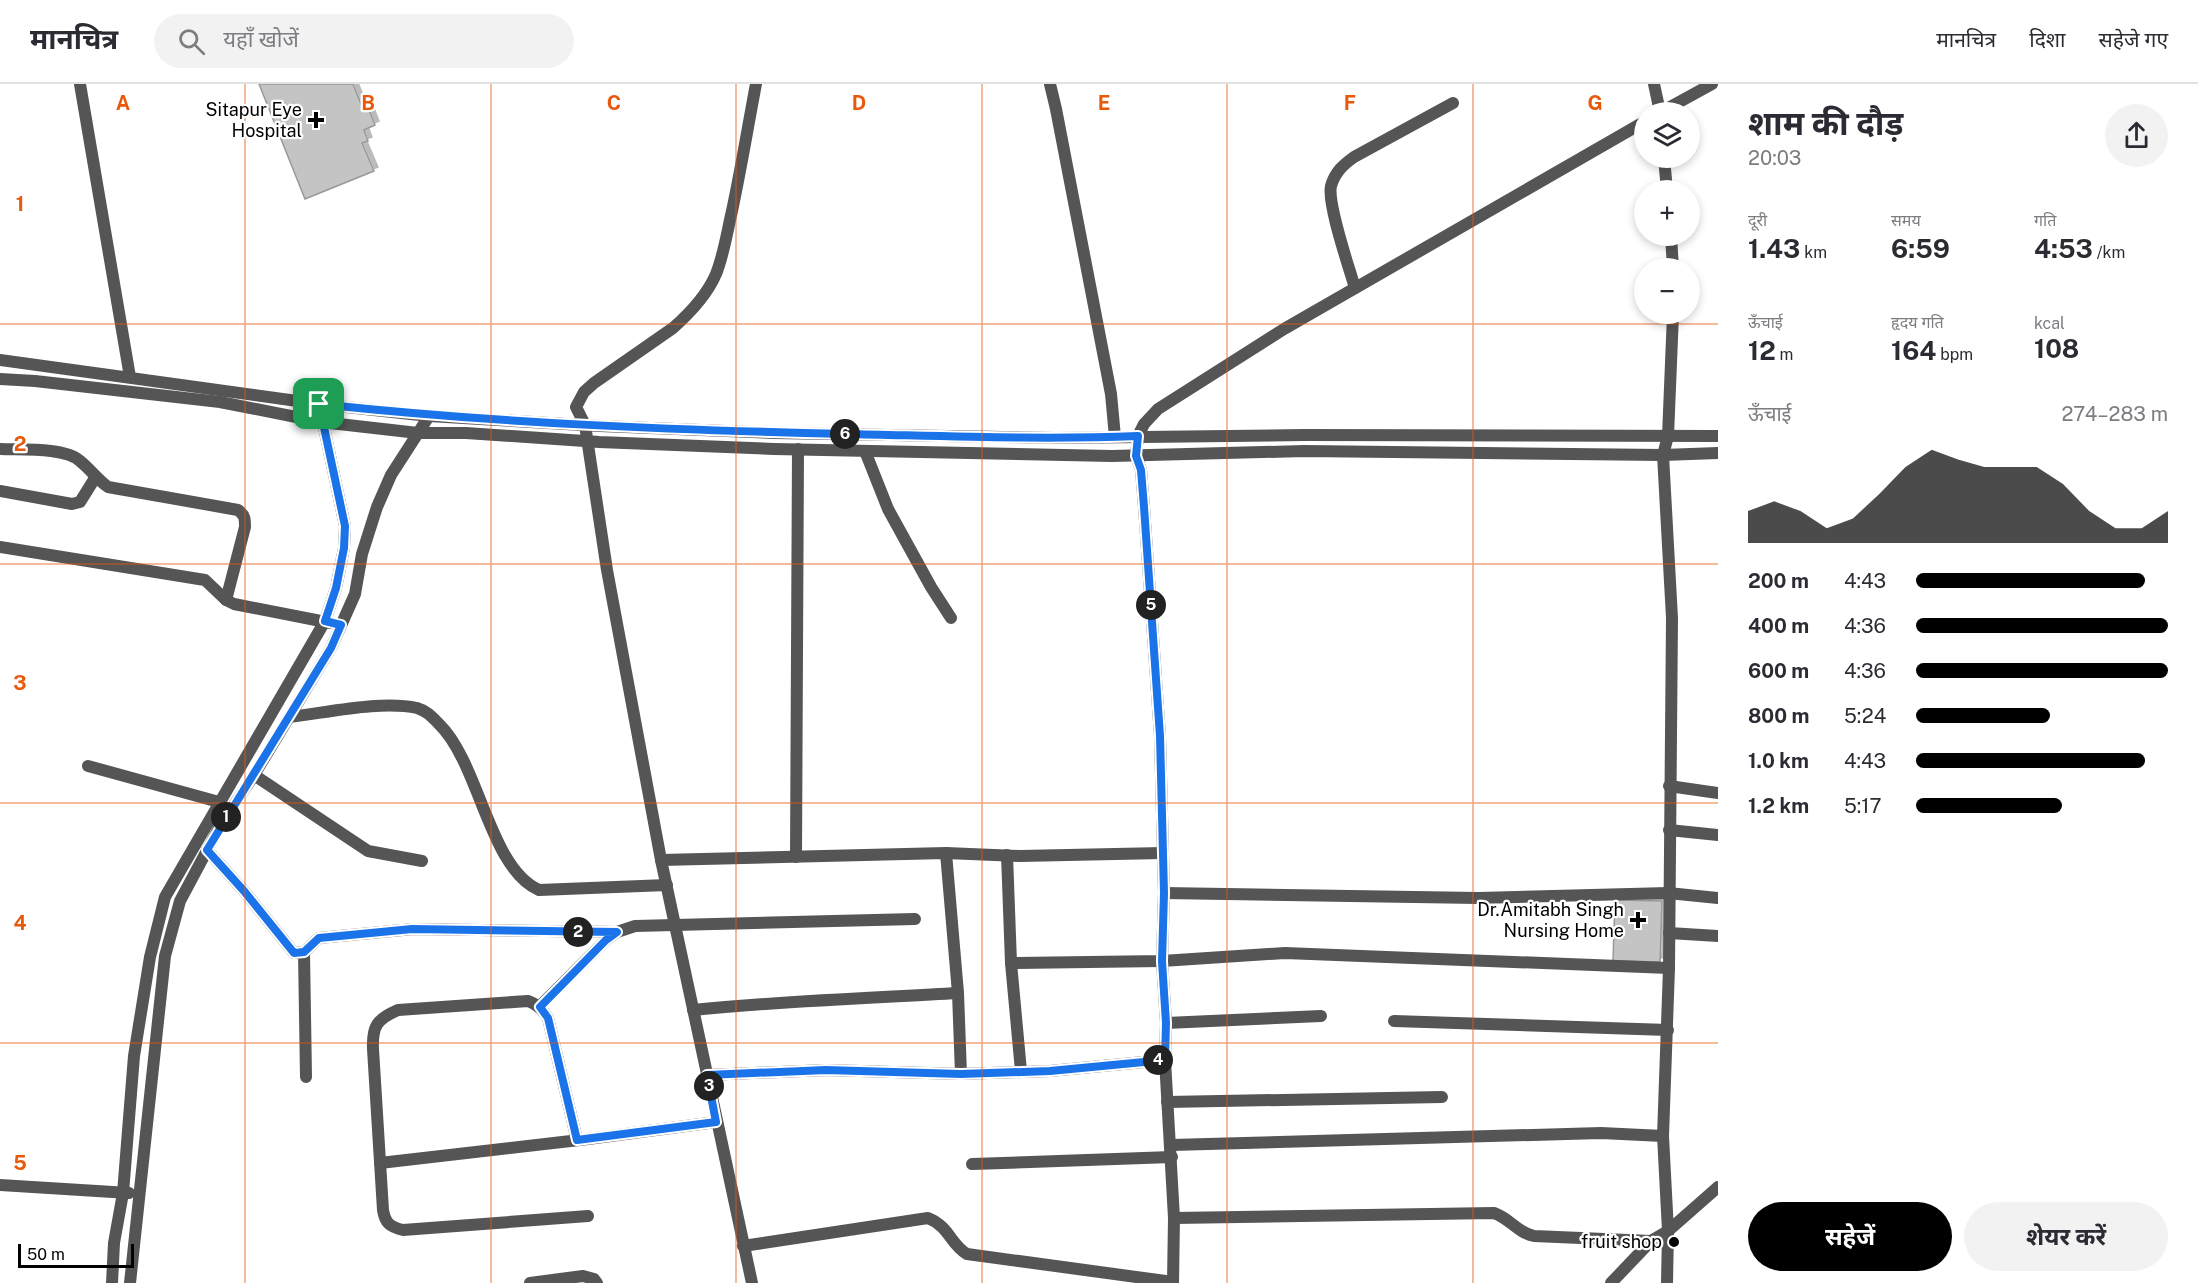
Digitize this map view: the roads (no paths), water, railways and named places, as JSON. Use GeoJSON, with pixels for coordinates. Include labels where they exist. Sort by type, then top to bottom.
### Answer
{"type":"FeatureCollection","features":[{"type":"Feature","properties":{"kind":"street"},"geometry":{"type":"LineString","coordinates":[[80,84],[130,377]]}},
{"type":"Feature","properties":{"kind":"street"},"geometry":{"type":"LineString","coordinates":[[752,1283],[662,860],[608,570],[585,425],[576,407],[584,392],[673,328],[702,298],[716,275],[734,202],[756,84]]}},
{"type":"Feature","properties":{"kind":"street"},"geometry":{"type":"LineString","coordinates":[[1050,84],[1111,394],[1115,437]]}},
{"type":"Feature","properties":{"kind":"street"},"geometry":{"type":"LineString","coordinates":[[1654,84],[1658,102]]}},
{"type":"Feature","properties":{"kind":"street"},"geometry":{"type":"LineString","coordinates":[[1679,102],[1712,84]]}},
{"type":"Feature","properties":{"kind":"street"},"geometry":{"type":"LineString","coordinates":[[1355,288],[1333,209],[1330,189],[1336,173],[1354,157],[1453,104]]}},
{"type":"Feature","properties":{"kind":"street"},"geometry":{"type":"LineString","coordinates":[[743,1246],[928,1218],[945,1228],[960,1250],[967,1254],[1173,1283],[1174,1218],[1162,961],[1164,893],[1160,736],[1141,470],[1136,456],[1138,436],[1144,424],[1158,409],[1284,329],[1634,128]]}},
{"type":"Feature","properties":{"kind":"street"},"geometry":{"type":"LineString","coordinates":[[1667,1283],[1668,1231],[1663,1136],[1668,1030],[1672,618],[1663,455],[1668,436],[1672,324]]}},
{"type":"Feature","properties":{"kind":"street"},"geometry":{"type":"LineString","coordinates":[[0,360],[319,404],[429,416],[585,425],[775,433],[1056,438],[1718,436]]}},
{"type":"Feature","properties":{"kind":"street"},"geometry":{"type":"LineString","coordinates":[[0,379],[220,402],[321,422],[418,432],[466,433],[587,442],[865,451],[1136,456],[1304,451],[1663,455],[1718,453]]}},
{"type":"Feature","properties":{"kind":"street"},"geometry":{"type":"LineString","coordinates":[[112,1283],[114,1242],[123,1193],[134,1056],[156,928],[165,897],[325,621],[336,588],[344,548],[345,526],[319,404]]}},
{"type":"Feature","properties":{"kind":"street"},"geometry":{"type":"LineString","coordinates":[[144,1283],[130,1280],[165,956],[180,901],[219,828],[331,648],[355,594],[362,554],[377,507],[391,475],[429,416]]}},
{"type":"Feature","properties":{"kind":"street"},"geometry":{"type":"LineString","coordinates":[[0,448],[71,455],[80,460],[95,478],[108,487],[238,510],[243,514],[245,527],[226,600]]}},
{"type":"Feature","properties":{"kind":"street"},"geometry":{"type":"LineString","coordinates":[[796,857],[798,449]]}},
{"type":"Feature","properties":{"kind":"street"},"geometry":{"type":"LineString","coordinates":[[865,451],[888,509],[951,618]]}},
{"type":"Feature","properties":{"kind":"street"},"geometry":{"type":"LineString","coordinates":[[0,490],[72,504],[80,502],[95,478]]}},
{"type":"Feature","properties":{"kind":"street"},"geometry":{"type":"LineString","coordinates":[[0,547],[205,580],[226,600],[234,604],[341,625]]}},
{"type":"Feature","properties":{"kind":"street"},"geometry":{"type":"LineString","coordinates":[[289,717],[384,706],[427,711],[445,729],[460,752],[506,856],[519,876],[530,886],[539,890],[667,885]]}},
{"type":"Feature","properties":{"kind":"street"},"geometry":{"type":"LineString","coordinates":[[88,765],[219,802]]}},
{"type":"Feature","properties":{"kind":"street"},"geometry":{"type":"LineString","coordinates":[[254,775],[368,851],[422,861]]}},
{"type":"Feature","properties":{"kind":"street"},"geometry":{"type":"LineString","coordinates":[[1669,786],[1718,793]]}},
{"type":"Feature","properties":{"kind":"street"},"geometry":{"type":"LineString","coordinates":[[1669,830],[1718,836]]}},
{"type":"Feature","properties":{"kind":"street"},"geometry":{"type":"LineString","coordinates":[[207,850],[244,891],[294,953],[304,952],[319,938],[412,929],[617,932]]}},
{"type":"Feature","properties":{"kind":"street"},"geometry":{"type":"LineString","coordinates":[[662,860],[946,853],[1007,855],[1163,853]]}},
{"type":"Feature","properties":{"kind":"street"},"geometry":{"type":"LineString","coordinates":[[946,853],[961,1074]]}},
{"type":"Feature","properties":{"kind":"street"},"geometry":{"type":"LineString","coordinates":[[1007,855],[1011,963],[1021,1071]]}},
{"type":"Feature","properties":{"kind":"street"},"geometry":{"type":"LineString","coordinates":[[1164,893],[1478,898],[1668,893],[1718,898]]}},
{"type":"Feature","properties":{"kind":"street"},"geometry":{"type":"LineString","coordinates":[[540,1007],[606,940],[617,932],[635,926],[915,919]]}},
{"type":"Feature","properties":{"kind":"street"},"geometry":{"type":"LineString","coordinates":[[1669,933],[1718,936]]}},
{"type":"Feature","properties":{"kind":"street"},"geometry":{"type":"LineString","coordinates":[[304,952],[306,1077]]}},
{"type":"Feature","properties":{"kind":"street"},"geometry":{"type":"LineString","coordinates":[[1011,963],[1162,961],[1285,953],[1669,968]]}},
{"type":"Feature","properties":{"kind":"street"},"geometry":{"type":"LineString","coordinates":[[693,1010],[767,1002],[813,1002],[957,993]]}},
{"type":"Feature","properties":{"kind":"street"},"geometry":{"type":"LineString","coordinates":[[577,1140],[548,1018],[540,1007],[528,1001],[398,1010],[385,1016],[375,1026],[372,1036],[380,1163],[385,1220],[392,1227],[403,1230],[588,1216]]}},
{"type":"Feature","properties":{"kind":"street"},"geometry":{"type":"LineString","coordinates":[[1166,1023],[1321,1016]]}},
{"type":"Feature","properties":{"kind":"street"},"geometry":{"type":"LineString","coordinates":[[1394,1021],[1668,1030]]}},
{"type":"Feature","properties":{"kind":"street"},"geometry":{"type":"LineString","coordinates":[[707,1075],[826,1070],[961,1074],[1050,1071],[1165,1060]]}},
{"type":"Feature","properties":{"kind":"street"},"geometry":{"type":"LineString","coordinates":[[1167,1102],[1442,1097]]}},
{"type":"Feature","properties":{"kind":"street"},"geometry":{"type":"LineString","coordinates":[[380,1163],[716,1122]]}},
{"type":"Feature","properties":{"kind":"street"},"geometry":{"type":"LineString","coordinates":[[972,1164],[1171,1151],[1601,1133],[1663,1136]]}},
{"type":"Feature","properties":{"kind":"street"},"geometry":{"type":"LineString","coordinates":[[0,1185],[139,1194]]}},
{"type":"Feature","properties":{"kind":"street"},"geometry":{"type":"LineString","coordinates":[[1611,1283],[1651,1241],[1668,1231],[1718,1186]]}},
{"type":"Feature","properties":{"kind":"street"},"geometry":{"type":"LineString","coordinates":[[1174,1218],[1494,1213],[1506,1218],[1523,1234],[1534,1236],[1651,1241]]}},
{"type":"Feature","properties":{"kind":"street"},"geometry":{"type":"LineString","coordinates":[[530,1283],[583,1276],[594,1279],[597,1283]]}},
{"type":"Feature","properties":{"kind":"place","name":"Sitapur Eye Hospital"},"geometry":{"type":"Point","coordinates":[316,120]}},
{"type":"Feature","properties":{"kind":"place","name":"Dr.Amitabh Singh Nursing Home"},"geometry":{"type":"Point","coordinates":[1638,920]}},
{"type":"Feature","properties":{"kind":"place","name":"fruit shop"},"geometry":{"type":"Point","coordinates":[1674,1242]}}]}
